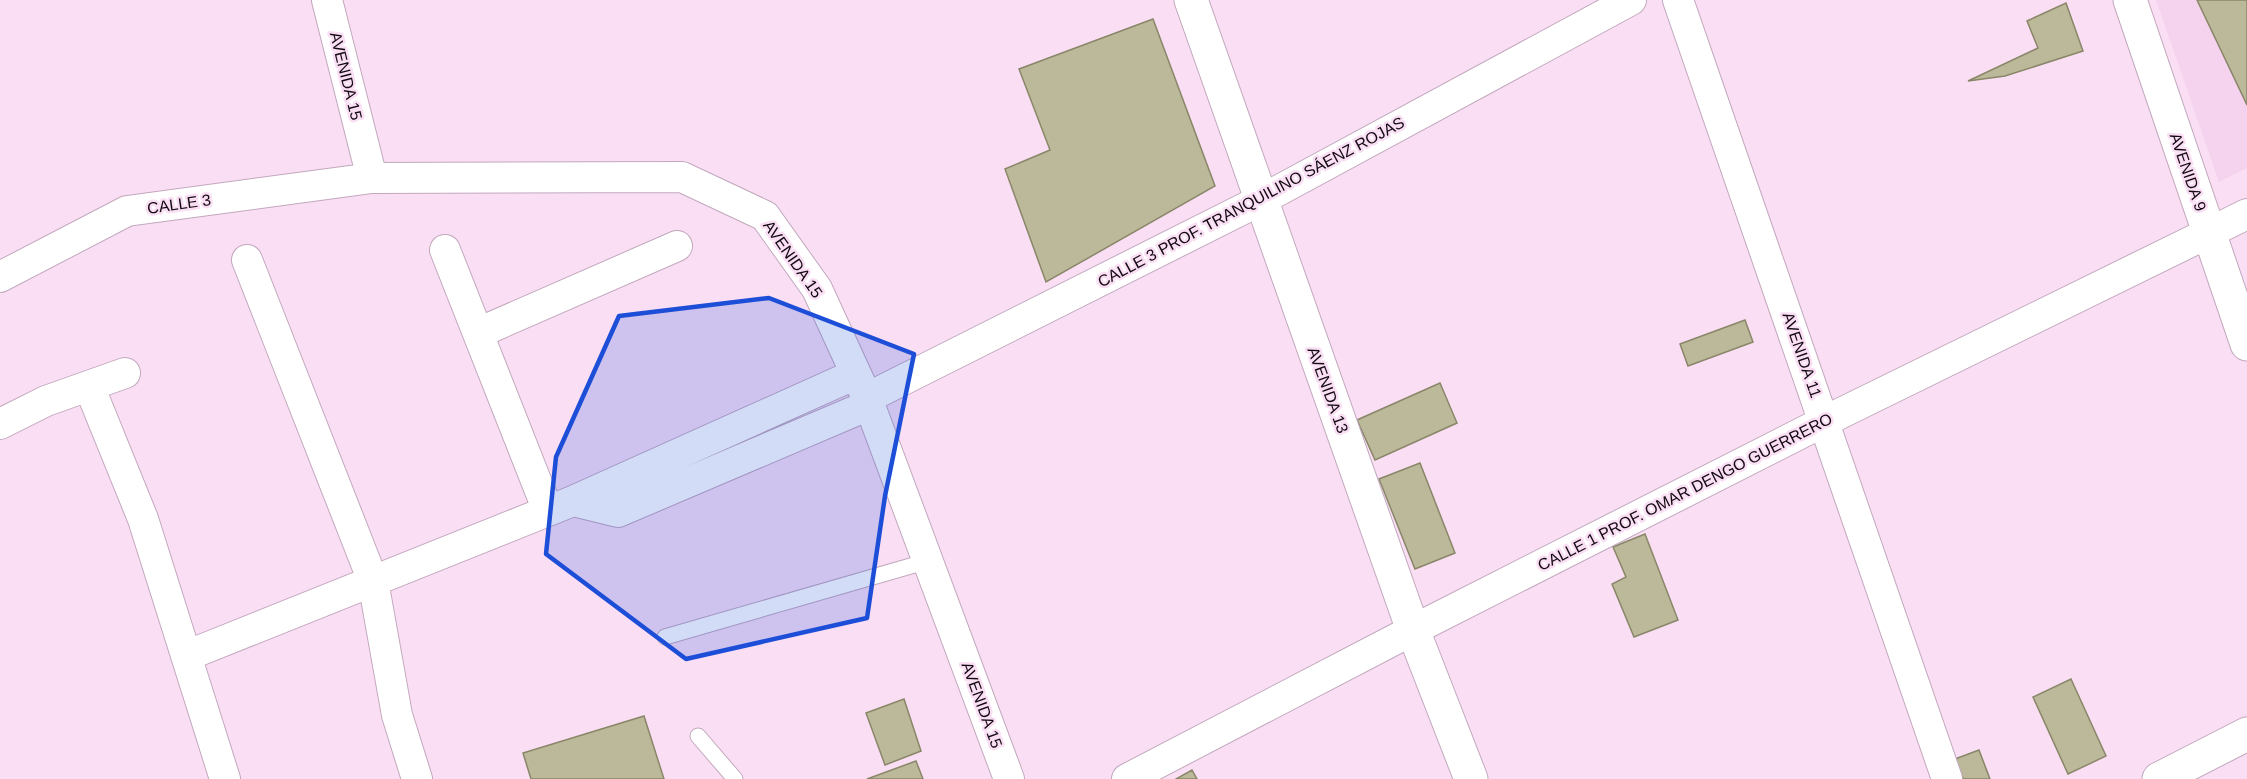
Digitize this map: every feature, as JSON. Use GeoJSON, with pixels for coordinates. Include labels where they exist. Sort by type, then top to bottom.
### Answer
{"type":"FeatureCollection","features":[{"type":"Feature","properties":{"kind":"street","name":"AVENIDA 15"},"geometry":{"type":"LineString","coordinates":[[327,0],[372,178],[682,177],[765,216],[817,289],[864,393],[1009,779]]}},
{"type":"Feature","properties":{"kind":"street","name":"AVENIDA 13"},"geometry":{"type":"LineString","coordinates":[[1191,0],[1413,630],[1471,779]]}},
{"type":"Feature","properties":{"kind":"street","name":"CALLE 3 PROF. TRANQUILINO SÁENZ ROJAS"},"geometry":{"type":"LineString","coordinates":[[186,656],[561,506],[864,393],[1261,200],[1631,0]]}},
{"type":"Feature","properties":{"kind":"street","name":"AVENIDA 11"},"geometry":{"type":"LineString","coordinates":[[1678,0],[1947,779]]}},
{"type":"Feature","properties":{"kind":"street","name":"AVENIDA 9"},"geometry":{"type":"LineString","coordinates":[[2130,0],[2247,344]]}},
{"type":"Feature","properties":{"kind":"street","name":"CALLE 3"},"geometry":{"type":"LineString","coordinates":[[0,277],[127,211],[372,178]]}},
{"type":"Feature","properties":{"kind":"street","name":"CALLE 1 PROF. OMAR DENGO GUERRERO"},"geometry":{"type":"LineString","coordinates":[[1127,779],[1413,630],[1825,421],[2247,214]]}},
{"type":"Feature","properties":{"kind":"street"},"geometry":{"type":"LineString","coordinates":[[478,333],[678,246]]}},
{"type":"Feature","properties":{"kind":"street"},"geometry":{"type":"LineString","coordinates":[[445,250],[478,333],[561,506]]}},
{"type":"Feature","properties":{"kind":"street"},"geometry":{"type":"LineString","coordinates":[[247,260],[374,581],[397,715],[417,779]]}},
{"type":"Feature","properties":{"kind":"street"},"geometry":{"type":"LineString","coordinates":[[0,424],[46,401],[125,373]]}},
{"type":"Feature","properties":{"kind":"street"},"geometry":{"type":"LineString","coordinates":[[89,386],[143,519],[225,779]]}},
{"type":"Feature","properties":{"kind":"street"},"geometry":{"type":"LineString","coordinates":[[2159,779],[2247,734]]}},
{"type":"Feature","properties":{"kind":"lane"},"geometry":{"type":"LineString","coordinates":[[665,637],[928,561]]}},
{"type":"Feature","properties":{"kind":"lane"},"geometry":{"type":"LineString","coordinates":[[698,736],[735,779]]}},
{"type":"Feature","properties":{"kind":"highlighted area"},"geometry":{"type":"Polygon","coordinates":[[[769,298],[914,354],[885,496],[867,618],[686,659],[546,554],[556,457],[619,316],[769,298]]]}},
{"type":"Feature","properties":{"kind":"shaded area"},"geometry":{"type":"Polygon","coordinates":[[[2156,0],[2247,0],[2247,168],[2219,182],[2156,0]]]}},
{"type":"Feature","properties":{"kind":"building"},"geometry":{"type":"Polygon","coordinates":[[[2197,0],[2247,0],[2247,105],[2197,0]]]}},
{"type":"Feature","properties":{"kind":"building"},"geometry":{"type":"Polygon","coordinates":[[[2066,3],[2083,51],[2005,76],[1968,81],[2038,48],[2027,21],[2066,3]]]}},
{"type":"Feature","properties":{"kind":"building"},"geometry":{"type":"Polygon","coordinates":[[[1153,19],[1215,186],[1046,282],[1005,169],[1050,150],[1019,69],[1153,19]]]}},
{"type":"Feature","properties":{"kind":"building"},"geometry":{"type":"Polygon","coordinates":[[[1745,320],[1753,342],[1688,366],[1680,344],[1745,320]]]}},
{"type":"Feature","properties":{"kind":"building"},"geometry":{"type":"Polygon","coordinates":[[[1440,383],[1457,423],[1375,460],[1357,420],[1440,383]]]}},
{"type":"Feature","properties":{"kind":"building"},"geometry":{"type":"Polygon","coordinates":[[[1420,463],[1455,553],[1415,569],[1379,479],[1420,463]]]}},
{"type":"Feature","properties":{"kind":"building"},"geometry":{"type":"Polygon","coordinates":[[[1645,534],[1678,620],[1634,637],[1612,584],[1626,577],[1613,547],[1645,534]]]}},
{"type":"Feature","properties":{"kind":"building"},"geometry":{"type":"Polygon","coordinates":[[[2071,679],[2106,756],[2068,774],[2033,697],[2071,679]]]}},
{"type":"Feature","properties":{"kind":"building"},"geometry":{"type":"Polygon","coordinates":[[[904,699],[921,751],[885,765],[866,713],[904,699]]]}},
{"type":"Feature","properties":{"kind":"building"},"geometry":{"type":"Polygon","coordinates":[[[644,716],[664,779],[531,779],[523,753],[644,716]]]}},
{"type":"Feature","properties":{"kind":"building"},"geometry":{"type":"Polygon","coordinates":[[[1979,750],[1990,779],[1963,779],[1955,759],[1979,750]]]}},
{"type":"Feature","properties":{"kind":"building"},"geometry":{"type":"Polygon","coordinates":[[[916,761],[923,779],[867,779],[916,761]]]}},
{"type":"Feature","properties":{"kind":"building"},"geometry":{"type":"Polygon","coordinates":[[[1192,770],[1197,779],[1176,779],[1192,770]]]}}]}
